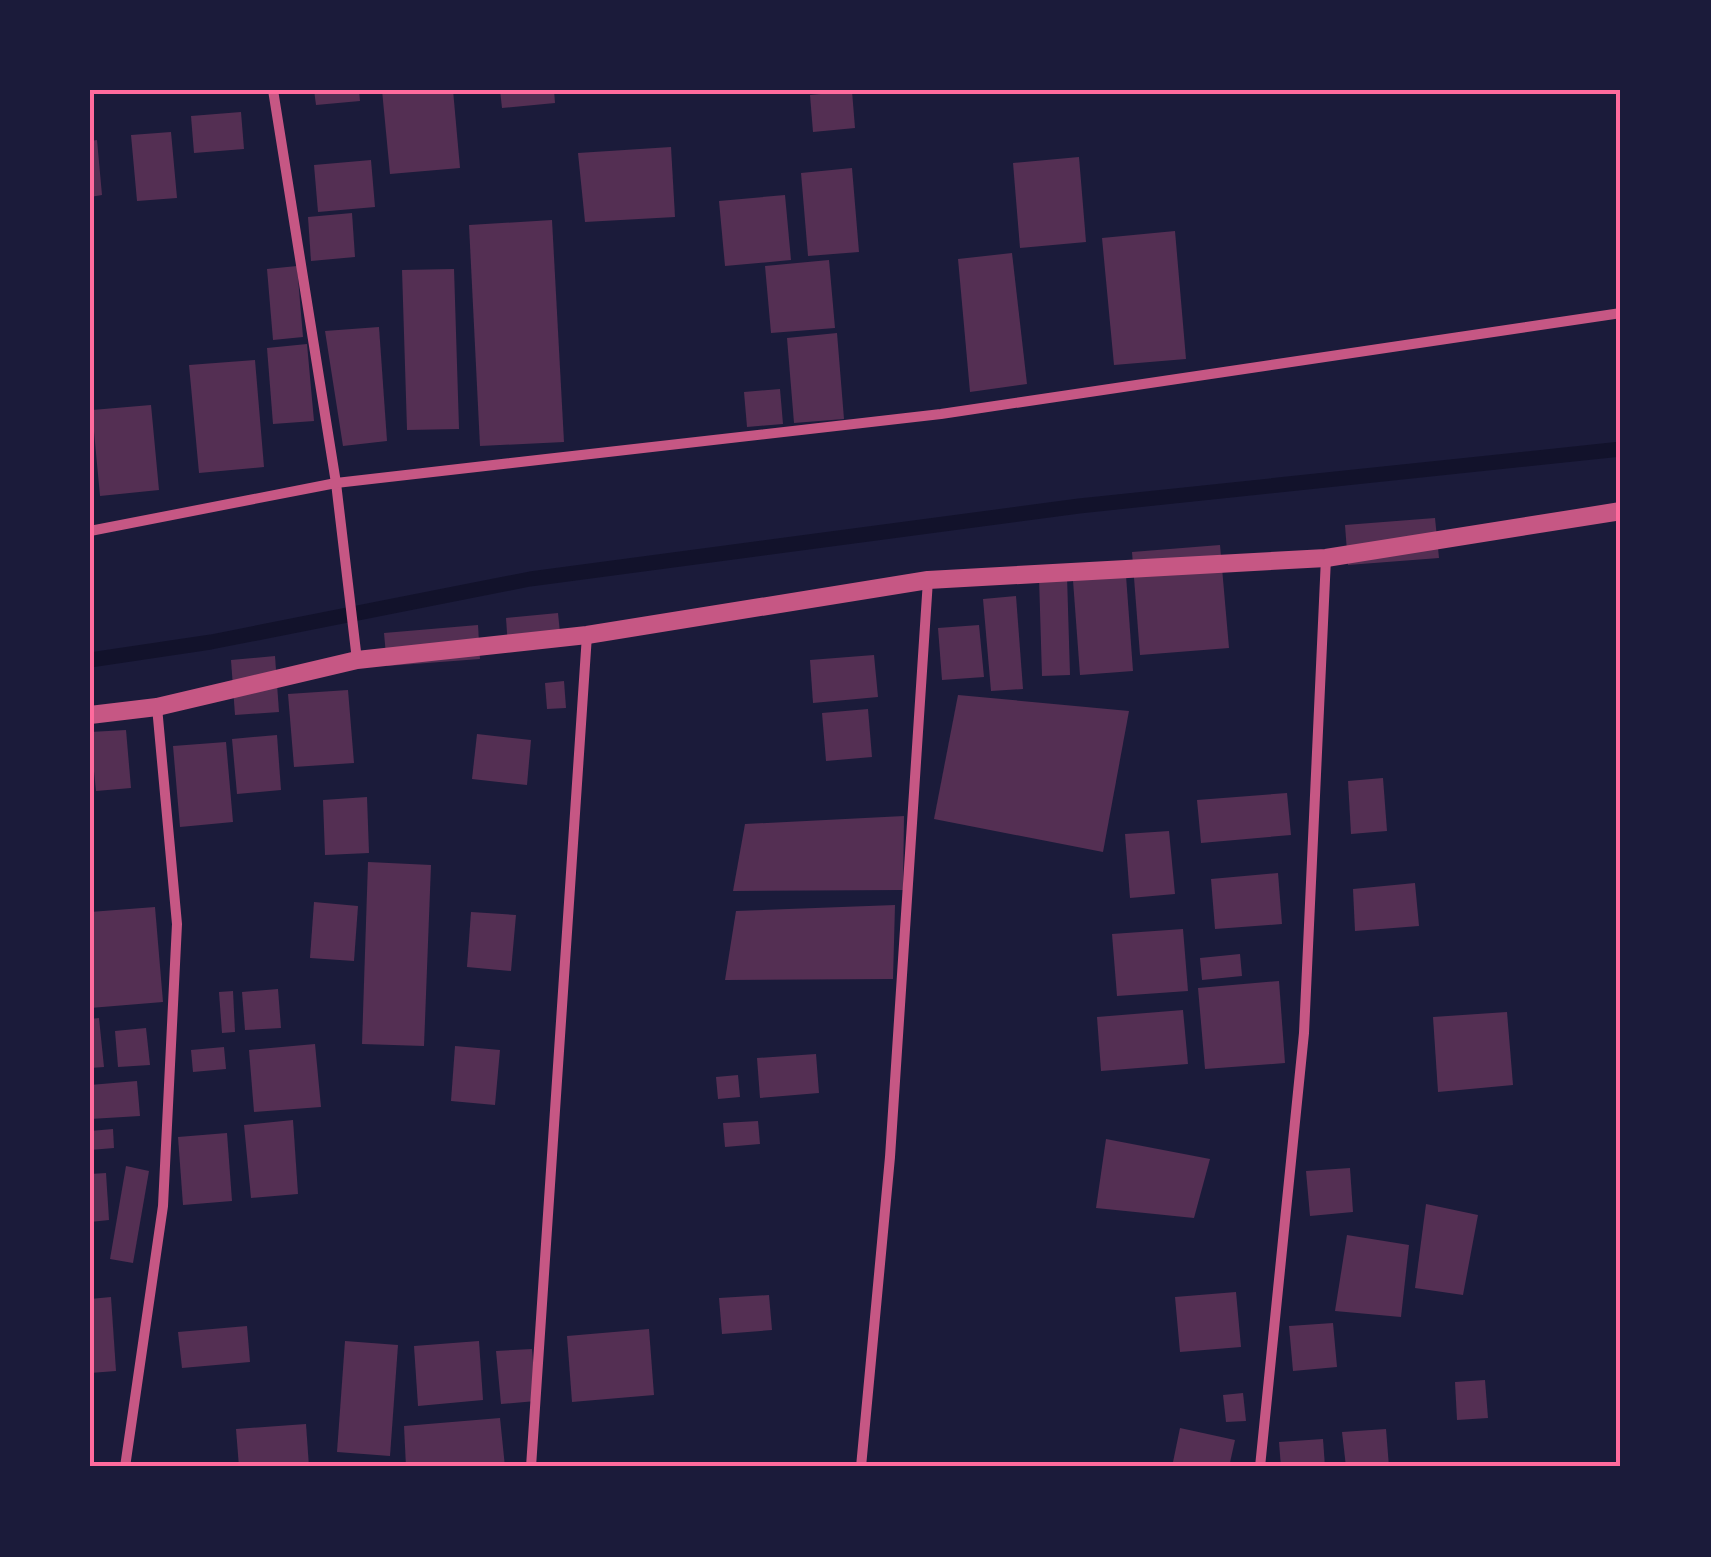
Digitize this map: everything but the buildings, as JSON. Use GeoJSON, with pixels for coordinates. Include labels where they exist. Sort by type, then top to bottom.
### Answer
{"type":"FeatureCollection","features":[{"type":"Feature","properties":{"kind":"street"},"geometry":{"type":"LineString","coordinates":[[273,90],[336,483],[357,660]]}},
{"type":"Feature","properties":{"kind":"street"},"geometry":{"type":"LineString","coordinates":[[90,532],[336,483],[942,414],[1621,313]]}},
{"type":"Feature","properties":{"kind":"street"},"geometry":{"type":"LineString","coordinates":[[90,715],[157,708],[357,660],[587,635],[928,580],[1326,558],[1616,512]]}},
{"type":"Feature","properties":{"kind":"street"},"geometry":{"type":"LineString","coordinates":[[1260,1467],[1304,1033],[1326,558]]}},
{"type":"Feature","properties":{"kind":"street"},"geometry":{"type":"LineString","coordinates":[[861,1467],[890,1157],[928,580]]}},
{"type":"Feature","properties":{"kind":"street"},"geometry":{"type":"LineString","coordinates":[[531,1467],[587,635]]}},
{"type":"Feature","properties":{"kind":"street"},"geometry":{"type":"LineString","coordinates":[[125,1467],[163,1206],[177,924],[157,708]]}},
{"type":"Feature","properties":{"kind":"waterway"},"geometry":{"type":"LineString","coordinates":[[90,660],[211,642],[530,579],[1079,506],[1621,449]]}}]}
